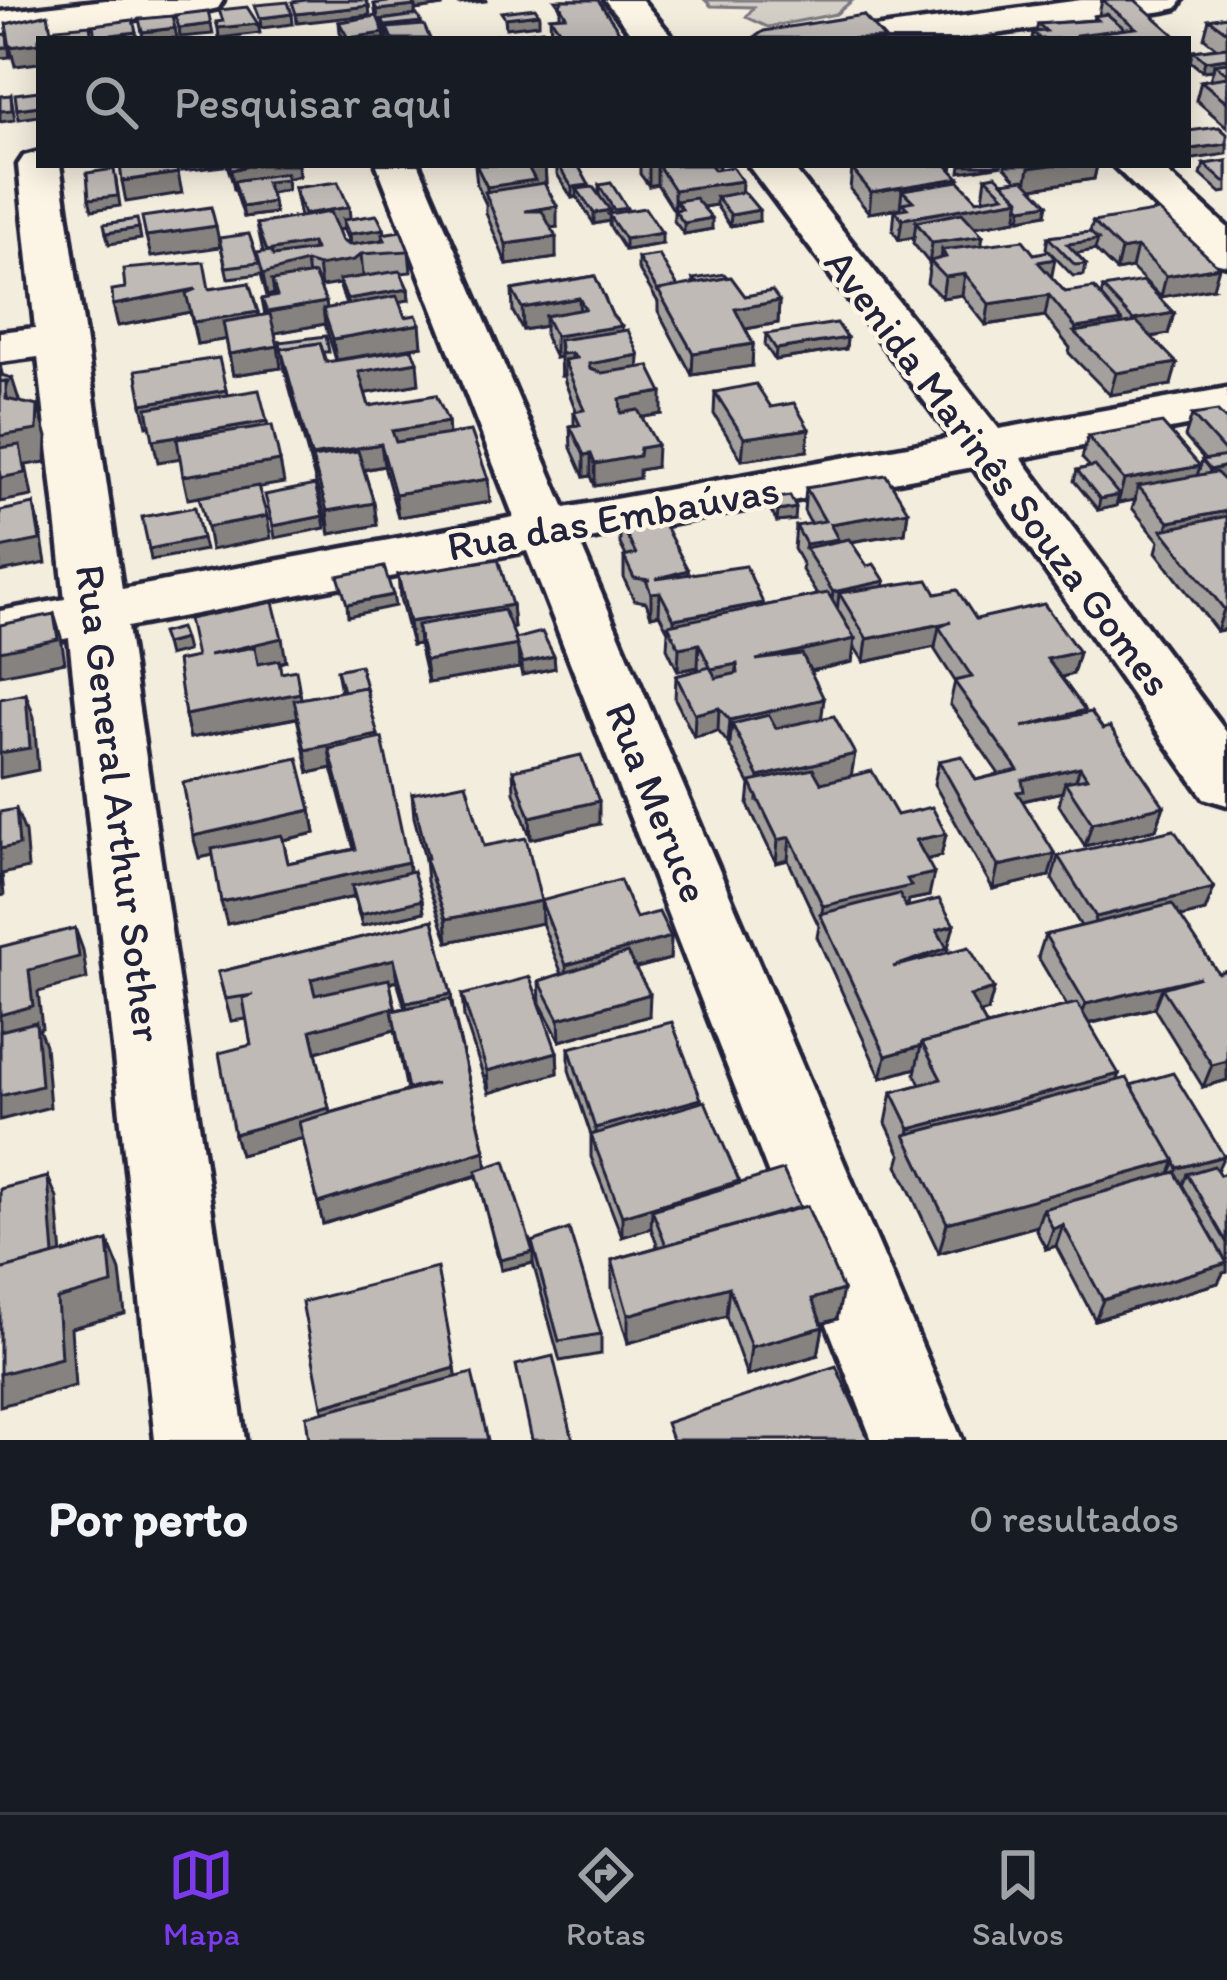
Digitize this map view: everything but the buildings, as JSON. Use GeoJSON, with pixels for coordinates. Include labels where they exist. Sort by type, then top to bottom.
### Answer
{"type":"FeatureCollection","features":[{"type":"Feature","properties":{"kind":"street"},"geometry":{"type":"LineString","coordinates":[[12,15],[205,0]]}},
{"type":"Feature","properties":{"kind":"street"},"geometry":{"type":"LineString","coordinates":[[623,0],[670,22]]}},
{"type":"Feature","properties":{"kind":"street"},"geometry":{"type":"LineString","coordinates":[[924,36],[990,32],[1163,0]]}},
{"type":"Feature","properties":{"kind":"street","name":"Rua General Arthur Sother"},"geometry":{"type":"LineString","coordinates":[[31,153],[30,343],[96,614],[200,1440]]}},
{"type":"Feature","properties":{"kind":"street","name":"Rua Meruce"},"geometry":{"type":"LineString","coordinates":[[399,168],[916,1440]]}},
{"type":"Feature","properties":{"kind":"street","name":"Avenida Marinês Souza Gomes"},"geometry":{"type":"LineString","coordinates":[[771,168],[988,450],[1227,781]]}},
{"type":"Feature","properties":{"kind":"street"},"geometry":{"type":"LineString","coordinates":[[1137,168],[1227,251]]}},
{"type":"Feature","properties":{"kind":"street","name":"Rua das Embaúvas"},"geometry":{"type":"LineString","coordinates":[[0,631],[1227,403]]}},
{"type":"Feature","properties":{"kind":"shaded area"},"geometry":{"type":"Polygon","coordinates":[[[705,0],[853,0],[836,14],[768,27],[746,17],[754,7],[711,6],[705,0]]]}}]}
